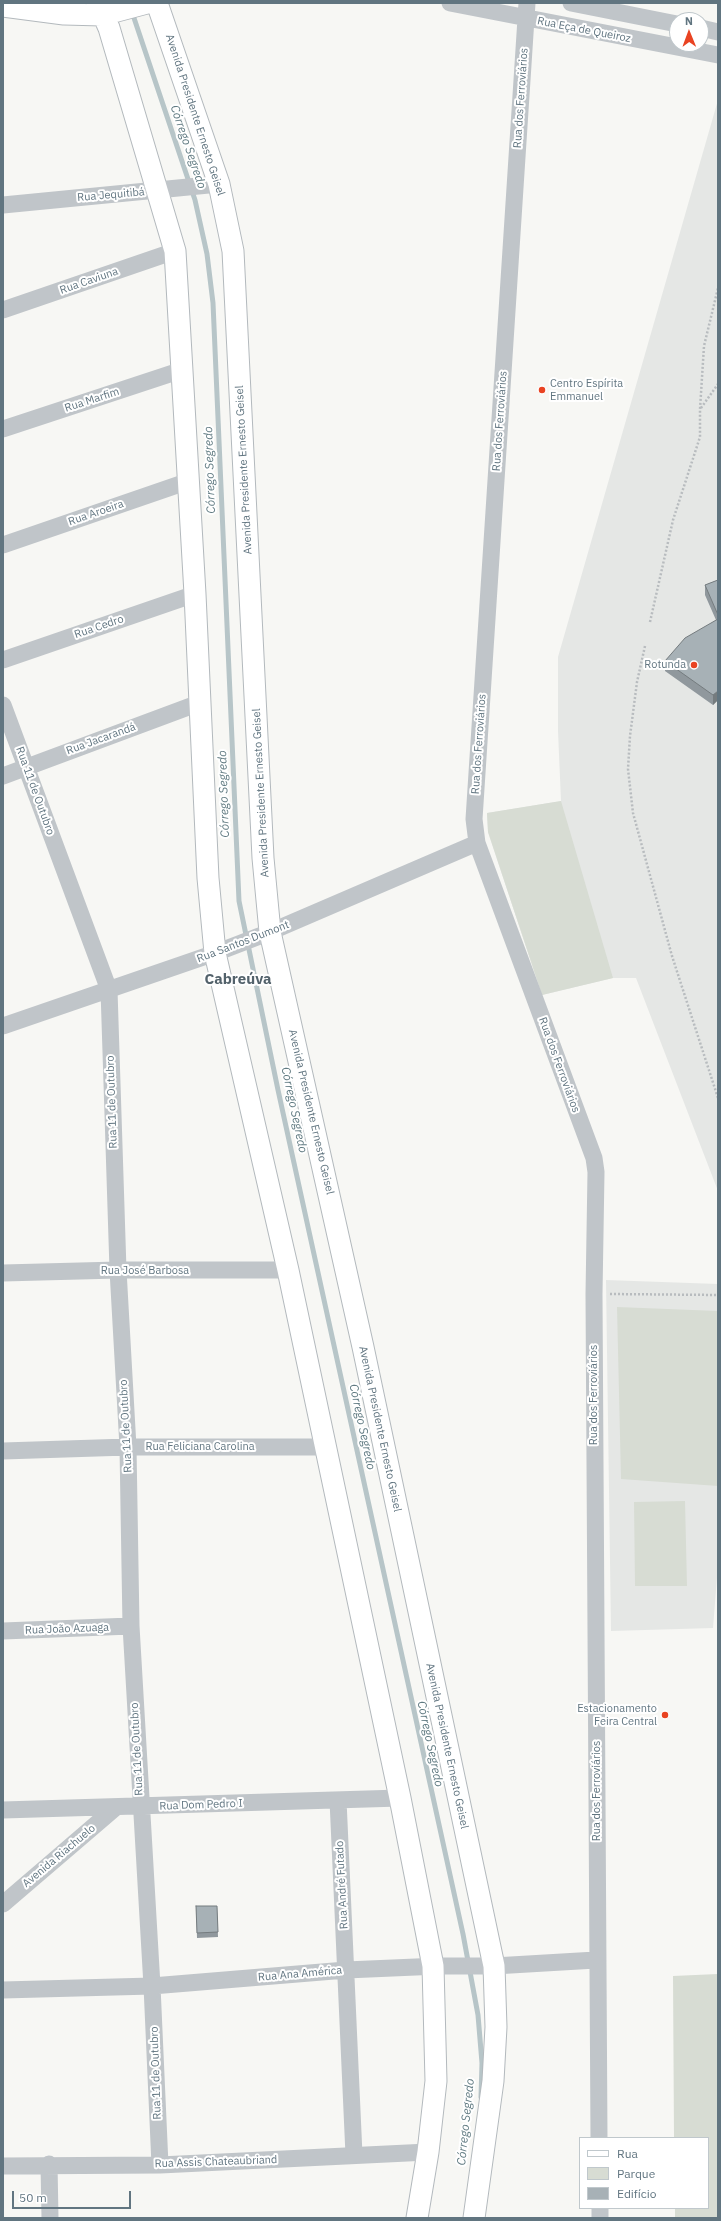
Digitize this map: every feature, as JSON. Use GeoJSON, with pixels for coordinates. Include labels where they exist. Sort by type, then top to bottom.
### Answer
{"type":"FeatureCollection","features":[{"type":"Feature","properties":{"kind":"main road"},"geometry":{"type":"LineString","coordinates":[[3,6],[64,14],[103,10],[146,3]]}},
{"type":"Feature","properties":{"kind":"main road","name":"Avenida Presidente Ernesto Geisel"},"geometry":{"type":"LineString","coordinates":[[157,3],[217,184],[233,250],[268,933],[363,1347],[493,1966],[496,2027],[493,2081],[474,2218]]}},
{"type":"Feature","properties":{"kind":"main road"},"geometry":{"type":"LineString","coordinates":[[103,10],[159,191],[175,251],[195,594],[208,878],[217,953],[288,1270],[436,1966],[436,2081],[428,2152],[417,2218]]}},
{"type":"Feature","properties":{"kind":"street","name":"Rua Eça de Queiroz"},"geometry":{"type":"LineString","coordinates":[[450,3],[527,11],[718,55]]}},
{"type":"Feature","properties":{"kind":"street"},"geometry":{"type":"LineString","coordinates":[[571,3],[669,22]]}},
{"type":"Feature","properties":{"kind":"street","name":"Rua dos Ferroviários"},"geometry":{"type":"LineString","coordinates":[[527,11],[474,819],[477,842],[594,1158],[596,1172],[594,1294],[597,1854],[596,1960],[599,2137]]}},
{"type":"Feature","properties":{"kind":"street","name":"Rua Jequitibá"},"geometry":{"type":"LineString","coordinates":[[3,205],[159,191],[217,184]]}},
{"type":"Feature","properties":{"kind":"street","name":"Rua Caviuna"},"geometry":{"type":"LineString","coordinates":[[3,310],[175,251]]}},
{"type":"Feature","properties":{"kind":"street","name":"Rua Marfim"},"geometry":{"type":"LineString","coordinates":[[3,429],[182,370]]}},
{"type":"Feature","properties":{"kind":"street","name":"Rua Aroeira"},"geometry":{"type":"LineString","coordinates":[[3,545],[189,481]]}},
{"type":"Feature","properties":{"kind":"street","name":"Rua Cedro"},"geometry":{"type":"LineString","coordinates":[[3,660],[195,594]]}},
{"type":"Feature","properties":{"kind":"street","name":"Rua Jacarandá"},"geometry":{"type":"LineString","coordinates":[[3,776],[26,766],[199,703]]}},
{"type":"Feature","properties":{"kind":"street","name":"Rua 11 de Outubro"},"geometry":{"type":"LineString","coordinates":[[3,705],[109,990],[118,1270],[128,1447],[131,1626],[140,1807],[152,1986],[160,2165]]}},
{"type":"Feature","properties":{"kind":"street","name":"Rua Santos Dumont"},"geometry":{"type":"LineString","coordinates":[[3,1026],[217,953],[268,933],[477,842]]}},
{"type":"Feature","properties":{"kind":"street","name":"Rua José Barbosa"},"geometry":{"type":"LineString","coordinates":[[3,1273],[118,1270],[288,1270]]}},
{"type":"Feature","properties":{"kind":"street","name":"Rua Feliciana Carolina"},"geometry":{"type":"LineString","coordinates":[[3,1451],[128,1447],[325,1447]]}},
{"type":"Feature","properties":{"kind":"street","name":"Rua João Azuaga"},"geometry":{"type":"LineString","coordinates":[[3,1631],[131,1626]]}},
{"type":"Feature","properties":{"kind":"street","name":"Rua Dom Pedro I"},"geometry":{"type":"LineString","coordinates":[[3,1810],[115,1808],[400,1798]]}},
{"type":"Feature","properties":{"kind":"street","name":"Rua André Futado"},"geometry":{"type":"LineString","coordinates":[[338,1800],[354,2155]]}},
{"type":"Feature","properties":{"kind":"street","name":"Avenida Riachuelo"},"geometry":{"type":"LineString","coordinates":[[3,1904],[115,1808]]}},
{"type":"Feature","properties":{"kind":"street","name":"Rua Ana América"},"geometry":{"type":"LineString","coordinates":[[3,1990],[152,1986],[346,1970],[436,1966],[493,1966],[596,1960]]}},
{"type":"Feature","properties":{"kind":"street","name":"Rua Assis Chateaubriand"},"geometry":{"type":"LineString","coordinates":[[3,2166],[49,2164],[160,2165],[428,2152]]}},
{"type":"Feature","properties":{"kind":"street"},"geometry":{"type":"LineString","coordinates":[[49,2164],[50,2218]]}},
{"type":"Feature","properties":{"kind":"path"},"geometry":{"type":"LineString","coordinates":[[650,622],[673,520],[700,437],[700,409],[704,346],[718,288]]}},
{"type":"Feature","properties":{"kind":"path"},"geometry":{"type":"LineString","coordinates":[[700,409],[718,384]]}},
{"type":"Feature","properties":{"kind":"path"},"geometry":{"type":"LineString","coordinates":[[645,646],[637,682],[630,736],[628,769],[633,813],[672,956],[718,1098]]}},
{"type":"Feature","properties":{"kind":"path"},"geometry":{"type":"LineString","coordinates":[[594,1294],[718,1295]]}},
{"type":"Feature","properties":{"kind":"shaded area"},"geometry":{"type":"Polygon","coordinates":[[[718,100],[718,1191],[636,978],[613,978],[542,995],[488,832],[487,813],[561,801],[558,731],[558,657],[718,100]]]}},
{"type":"Feature","properties":{"kind":"shaded area"},"geometry":{"type":"Polygon","coordinates":[[[606,1280],[718,1284],[718,1565],[713,1628],[611,1631],[606,1280]]]}},
{"type":"Feature","properties":{"kind":"green space"},"geometry":{"type":"Polygon","coordinates":[[[561,801],[613,978],[542,995],[488,832],[487,813],[561,801]]]}},
{"type":"Feature","properties":{"kind":"green space"},"geometry":{"type":"Polygon","coordinates":[[[617,1307],[718,1311],[718,1486],[621,1479],[617,1307]]]}},
{"type":"Feature","properties":{"kind":"green space"},"geometry":{"type":"Polygon","coordinates":[[[685,1501],[687,1586],[635,1586],[634,1502],[685,1501]]]}},
{"type":"Feature","properties":{"kind":"green space"},"geometry":{"type":"Polygon","coordinates":[[[718,1974],[718,2218],[675,2218],[675,2209],[709,2209],[709,2137],[674,2137],[673,1976],[718,1974]]]}},
{"type":"Feature","properties":{"kind":"building"},"geometry":{"type":"Polygon","coordinates":[[[718,580],[718,615],[705,585],[718,580]]]}},
{"type":"Feature","properties":{"kind":"building","name":"Rotunda"},"geometry":{"type":"Polygon","coordinates":[[[718,619],[718,691],[713,695],[665,661],[685,638],[718,619]]]}},
{"type":"Feature","properties":{"kind":"building"},"geometry":{"type":"Polygon","coordinates":[[[196,1906],[217,1906],[218,1932],[197,1933],[196,1906]]]}},
{"type":"Feature","properties":{"kind":"waterway","name":"Córrego Segredo"},"geometry":{"type":"LineString","coordinates":[[132,12],[195,200],[207,254],[213,303],[239,901],[278,1090],[463,1934],[478,2015],[482,2063],[481,2097]]}},
{"type":"Feature","properties":{"kind":"place","name":"Centro Espírita Emmanuel"},"geometry":{"type":"Point","coordinates":[542,390]}},
{"type":"Feature","properties":{"kind":"place","name":"Rotunda"},"geometry":{"type":"Point","coordinates":[694,665]}},
{"type":"Feature","properties":{"kind":"place","name":"Estacionamento Feira Central"},"geometry":{"type":"Point","coordinates":[665,1715]}},
{"type":"Feature","properties":{"kind":"district","name":"Cabreúva"},"geometry":{"type":"Point","coordinates":[238,980]}}]}
